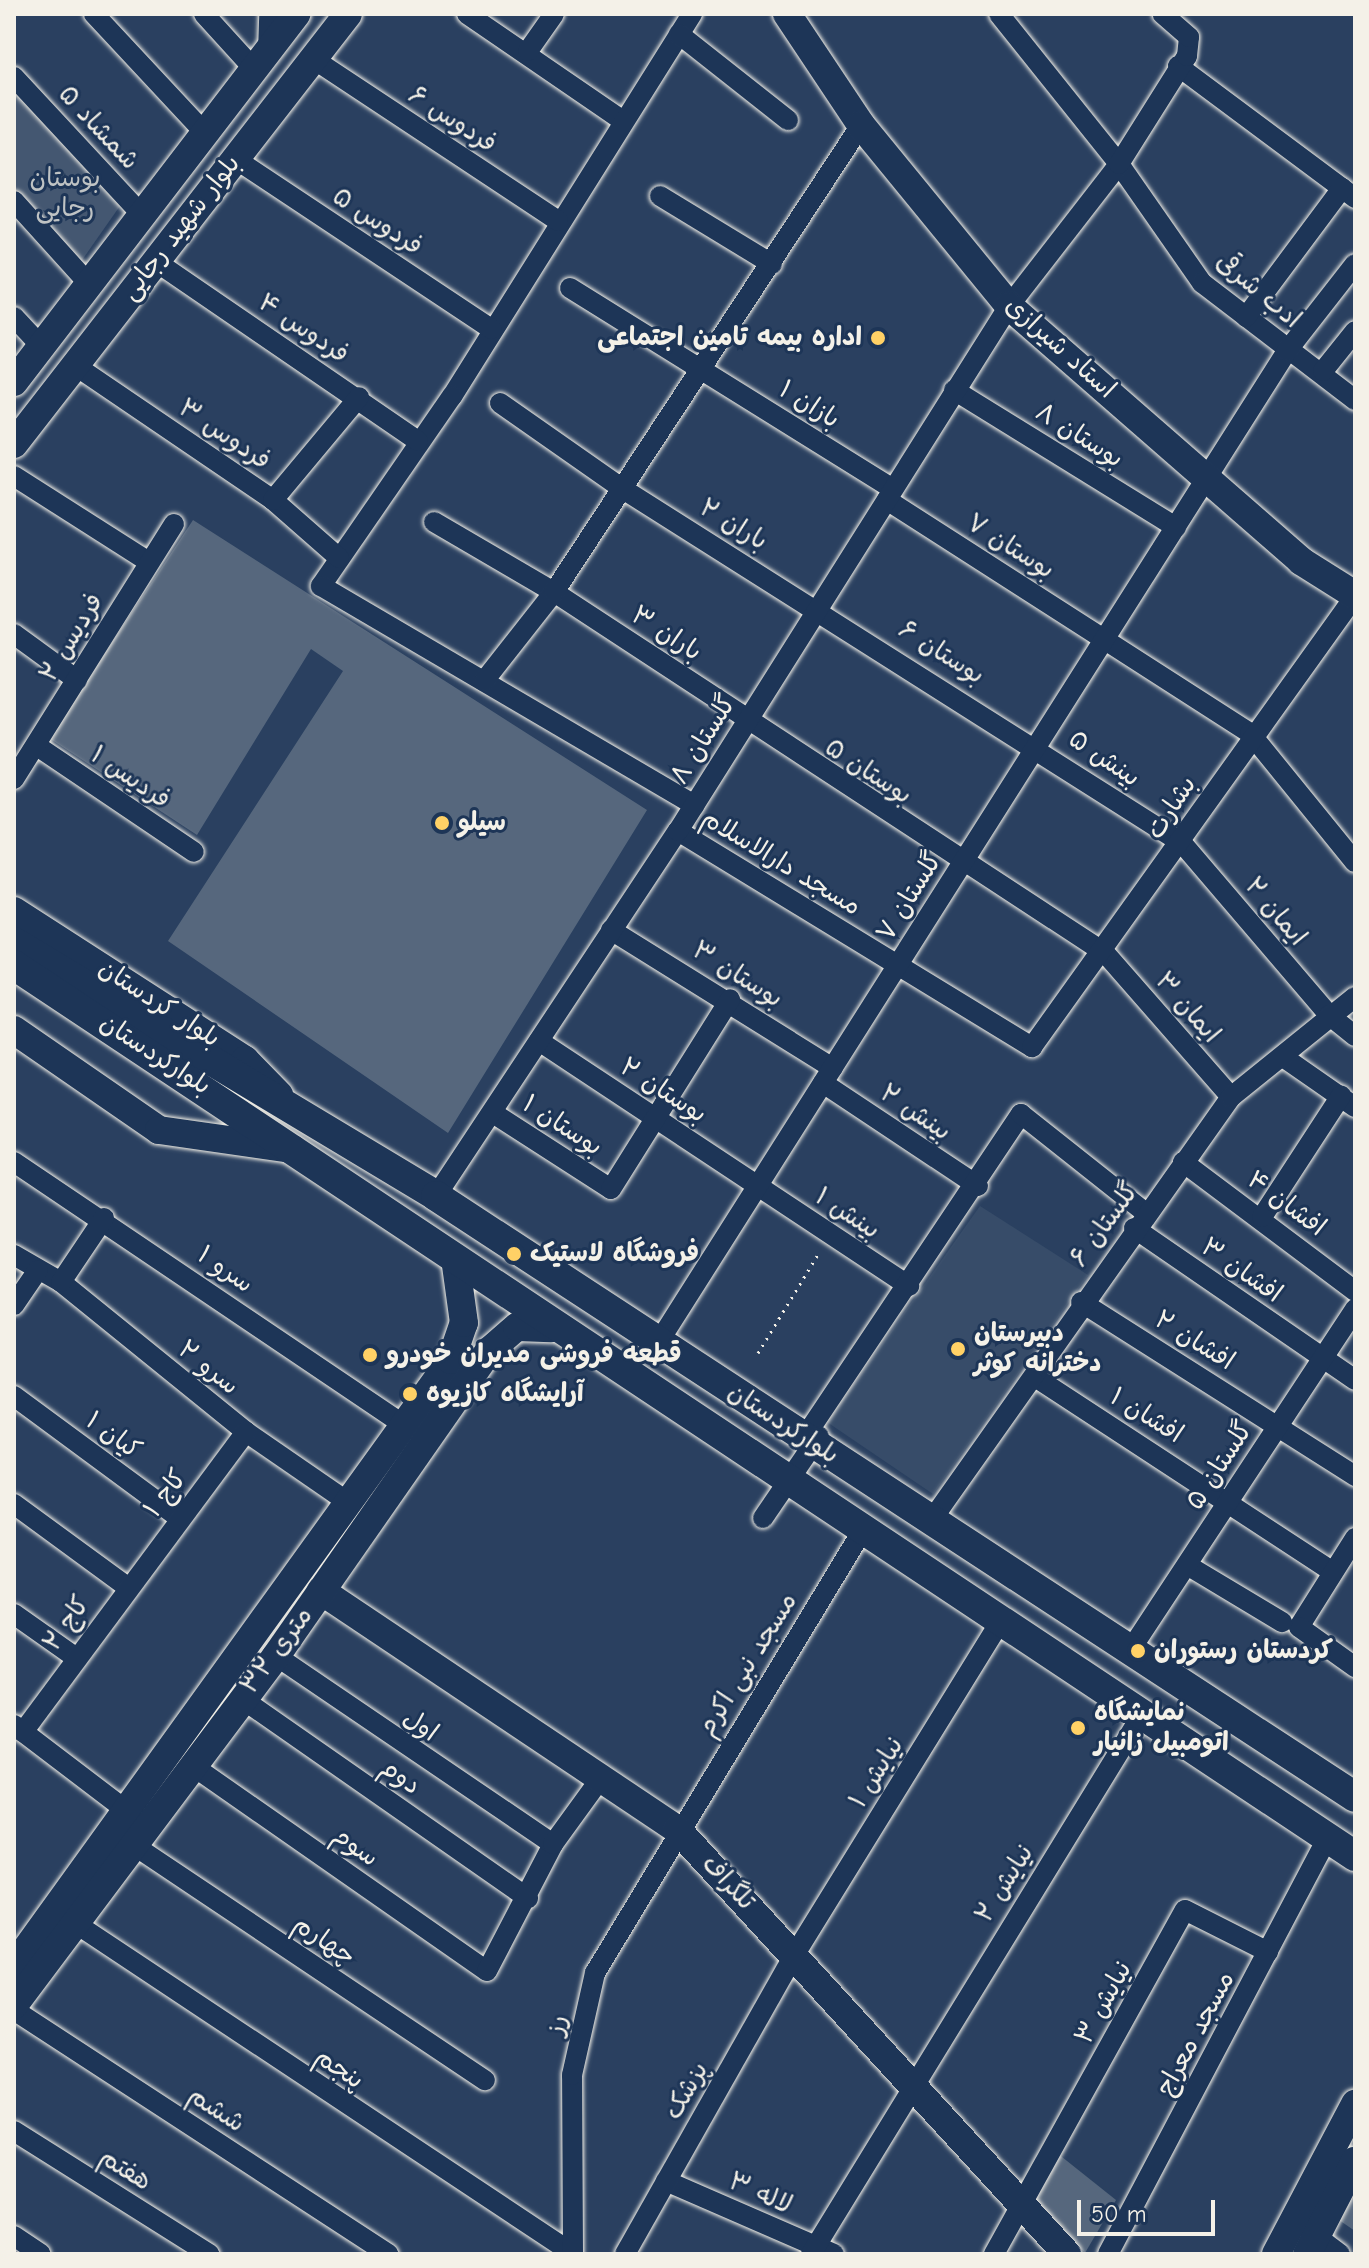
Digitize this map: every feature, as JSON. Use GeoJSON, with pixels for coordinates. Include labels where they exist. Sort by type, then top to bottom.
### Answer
{"type":"FeatureCollection","features":[{"type":"Feature","properties":{"kind":"main road","name":"بلوارکردستان"},"geometry":{"type":"LineString","coordinates":[[14,942],[436,1196],[658,1343],[816,1434],[1129,1652],[1355,1797]]}},
{"type":"Feature","properties":{"kind":"main road","name":"بلوارکردستان"},"geometry":{"type":"LineString","coordinates":[[14,965],[293,1149],[456,1265],[864,1528],[1355,1856]]}},
{"type":"Feature","properties":{"kind":"street"},"geometry":{"type":"LineString","coordinates":[[94,14],[205,133]]}},
{"type":"Feature","properties":{"kind":"street"},"geometry":{"type":"LineString","coordinates":[[204,14],[261,60],[269,14]]}},
{"type":"Feature","properties":{"kind":"street","name":"بلوار شهید رجایی"},"geometry":{"type":"LineString","coordinates":[[14,382],[296,14]]}},
{"type":"Feature","properties":{"kind":"street","name":"بلوار شهید رجایی"},"geometry":{"type":"LineString","coordinates":[[14,444],[73,364],[158,263],[234,158],[318,62],[348,14]]}},
{"type":"Feature","properties":{"kind":"street"},"geometry":{"type":"LineString","coordinates":[[467,14],[528,51],[622,120]]}},
{"type":"Feature","properties":{"kind":"street"},"geometry":{"type":"LineString","coordinates":[[528,51],[554,14]]}},
{"type":"Feature","properties":{"kind":"street"},"geometry":{"type":"LineString","coordinates":[[691,14],[491,329],[321,586],[694,805]]}},
{"type":"Feature","properties":{"kind":"street","name":"استاد شیرازی"},"geometry":{"type":"LineString","coordinates":[[787,14],[861,125],[1009,306],[1301,561],[1355,596]]}},
{"type":"Feature","properties":{"kind":"street","name":"ادب شرقی"},"geometry":{"type":"LineString","coordinates":[[999,14],[1119,164],[1202,283],[1287,351],[1323,371],[1355,400]]}},
{"type":"Feature","properties":{"kind":"street"},"geometry":{"type":"LineString","coordinates":[[1163,14],[1189,37],[1178,66],[1348,193],[1246,317]]}},
{"type":"Feature","properties":{"kind":"street"},"geometry":{"type":"LineString","coordinates":[[679,34],[788,120]]}},
{"type":"Feature","properties":{"kind":"street","name":"فردوس ۶"},"geometry":{"type":"LineString","coordinates":[[318,62],[558,221]]}},
{"type":"Feature","properties":{"kind":"street","name":"گلستان ۸"},"geometry":{"type":"LineString","coordinates":[[436,1196],[678,831],[816,605],[1009,306],[1119,164],[1178,66]]}},
{"type":"Feature","properties":{"kind":"street","name":"شمشاد ۵"},"geometry":{"type":"LineString","coordinates":[[14,77],[143,216]]}},
{"type":"Feature","properties":{"kind":"street"},"geometry":{"type":"LineString","coordinates":[[484,681],[554,592],[623,489],[698,366],[772,264],[861,125]]}},
{"type":"Feature","properties":{"kind":"street","name":"فردوس ۵"},"geometry":{"type":"LineString","coordinates":[[234,158],[491,329]]}},
{"type":"Feature","properties":{"kind":"street"},"geometry":{"type":"LineString","coordinates":[[660,196],[772,264]]}},
{"type":"Feature","properties":{"kind":"street"},"geometry":{"type":"LineString","coordinates":[[14,201],[90,285]]}},
{"type":"Feature","properties":{"kind":"street","name":"فردوس ۴"},"geometry":{"type":"LineString","coordinates":[[158,263],[359,397],[418,441]]}},
{"type":"Feature","properties":{"kind":"street","name":"گلستان ۷"},"geometry":{"type":"LineString","coordinates":[[658,1343],[1287,351],[1355,264]]}},
{"type":"Feature","properties":{"kind":"street"},"geometry":{"type":"LineString","coordinates":[[570,288],[698,366]]}},
{"type":"Feature","properties":{"kind":"street"},"geometry":{"type":"LineString","coordinates":[[14,317],[41,346]]}},
{"type":"Feature","properties":{"kind":"street"},"geometry":{"type":"LineString","coordinates":[[1323,371],[1355,331]]}},
{"type":"Feature","properties":{"kind":"street","name":"فردوس ۳"},"geometry":{"type":"LineString","coordinates":[[73,364],[273,500],[339,558]]}},
{"type":"Feature","properties":{"kind":"street","name":"بازان ۱"},"geometry":{"type":"LineString","coordinates":[[698,366],[890,494]]}},
{"type":"Feature","properties":{"kind":"street","name":"بوستان ۸"},"geometry":{"type":"LineString","coordinates":[[954,390],[1176,527]]}},
{"type":"Feature","properties":{"kind":"street"},"geometry":{"type":"LineString","coordinates":[[273,500],[359,397]]}},
{"type":"Feature","properties":{"kind":"street"},"geometry":{"type":"LineString","coordinates":[[500,403],[623,489]]}},
{"type":"Feature","properties":{"kind":"street"},"geometry":{"type":"LineString","coordinates":[[14,476],[149,562]]}},
{"type":"Feature","properties":{"kind":"street","name":"باران ۲"},"geometry":{"type":"LineString","coordinates":[[623,489],[816,605]]}},
{"type":"Feature","properties":{"kind":"street","name":"بوستان ۷"},"geometry":{"type":"LineString","coordinates":[[890,494],[1250,733],[1355,862]]}},
{"type":"Feature","properties":{"kind":"street"},"geometry":{"type":"LineString","coordinates":[[434,522],[554,592]]}},
{"type":"Feature","properties":{"kind":"street","name":"فردیس ۲"},"geometry":{"type":"LineString","coordinates":[[14,779],[174,524]]}},
{"type":"Feature","properties":{"kind":"street","name":"باران ۳"},"geometry":{"type":"LineString","coordinates":[[554,592],[731,707],[745,724]]}},
{"type":"Feature","properties":{"kind":"street","name":"بشارت"},"geometry":{"type":"LineString","coordinates":[[1032,1047],[1105,953],[1182,843],[1250,733],[1355,596]]}},
{"type":"Feature","properties":{"kind":"street","name":"بوستان ۶"},"geometry":{"type":"LineString","coordinates":[[816,605],[1038,745]]}},
{"type":"Feature","properties":{"kind":"street"},"geometry":{"type":"LineString","coordinates":[[14,634],[77,680]]}},
{"type":"Feature","properties":{"kind":"street","name":"بوستان ۵"},"geometry":{"type":"LineString","coordinates":[[745,724],[1105,953]]}},
{"type":"Feature","properties":{"kind":"street","name":"بینش ۵"},"geometry":{"type":"LineString","coordinates":[[1038,745],[1182,843]]}},
{"type":"Feature","properties":{"kind":"street","name":"فردیس ۱"},"geometry":{"type":"LineString","coordinates":[[37,746],[194,852]]}},
{"type":"Feature","properties":{"kind":"street","name":"مسجد دارالاسلام"},"geometry":{"type":"LineString","coordinates":[[678,831],[1032,1047]]}},
{"type":"Feature","properties":{"kind":"street","name":"ایمان ۲"},"geometry":{"type":"LineString","coordinates":[[1182,843],[1329,1015],[1355,1036]]}},
{"type":"Feature","properties":{"kind":"street","name":"بلوار کردستان"},"geometry":{"type":"LineString","coordinates":[[14,911],[245,1060],[293,1110]]}},
{"type":"Feature","properties":{"kind":"street","name":"بوستان ۳"},"geometry":{"type":"LineString","coordinates":[[611,930],[730,999],[828,1075]]}},
{"type":"Feature","properties":{"kind":"street","name":"ایمان ۳"},"geometry":{"type":"LineString","coordinates":[[1105,953],[1231,1097]]}},
{"type":"Feature","properties":{"kind":"street","name":"گلستان ۶"},"geometry":{"type":"LineString","coordinates":[[933,1518],[1035,1377],[1081,1302],[1231,1097],[1286,1059],[1329,1015],[1355,997]]}},
{"type":"Feature","properties":{"kind":"street"},"geometry":{"type":"LineString","coordinates":[[656,1117],[730,999]]}},
{"type":"Feature","properties":{"kind":"street","name":"بلوارکردستان"},"geometry":{"type":"LineString","coordinates":[[14,1030],[159,1130],[293,1149]]}},
{"type":"Feature","properties":{"kind":"street","name":"بوستان ۲"},"geometry":{"type":"LineString","coordinates":[[539,1041],[757,1186]]}},
{"type":"Feature","properties":{"kind":"street"},"geometry":{"type":"LineString","coordinates":[[1262,1217],[1348,1102],[1286,1059]]}},
{"type":"Feature","properties":{"kind":"street","name":"بینش ۲"},"geometry":{"type":"LineString","coordinates":[[828,1075],[978,1186]]}},
{"type":"Feature","properties":{"kind":"street","name":"بوستان ۱"},"geometry":{"type":"LineString","coordinates":[[493,1113],[611,1189],[656,1117]]}},
{"type":"Feature","properties":{"kind":"street","name":"افشان ۳"},"geometry":{"type":"LineString","coordinates":[[978,1186],[1021,1114],[1140,1221],[1355,1380]]}},
{"type":"Feature","properties":{"kind":"street","name":"سرو ۱"},"geometry":{"type":"LineString","coordinates":[[14,1162],[104,1218],[404,1425]]}},
{"type":"Feature","properties":{"kind":"street","name":"افشان ۴"},"geometry":{"type":"LineString","coordinates":[[1183,1162],[1262,1217],[1355,1291]]}},
{"type":"Feature","properties":{"kind":"street","name":"بینش ۱"},"geometry":{"type":"LineString","coordinates":[[757,1186],[909,1286]]}},
{"type":"Feature","properties":{"kind":"street"},"geometry":{"type":"LineString","coordinates":[[763,1518],[790,1480],[909,1286],[978,1186]]}},
{"type":"Feature","properties":{"kind":"street"},"geometry":{"type":"LineString","coordinates":[[61,1282],[104,1218]]}},
{"type":"Feature","properties":{"kind":"street","name":"سرو ۲"},"geometry":{"type":"LineString","coordinates":[[14,1255],[61,1282],[246,1432],[348,1502]]}},
{"type":"Feature","properties":{"kind":"street","name":"۳۲ متری"},"geometry":{"type":"LineString","coordinates":[[14,1966],[451,1360],[464,1323],[456,1265]]}},
{"type":"Feature","properties":{"kind":"street"},"geometry":{"type":"LineString","coordinates":[[14,1305],[38,1270]]}},
{"type":"Feature","properties":{"kind":"street","name":"افشان ۲"},"geometry":{"type":"LineString","coordinates":[[1081,1302],[1279,1424],[1355,1476]]}},
{"type":"Feature","properties":{"kind":"street","name":"گلستان ۵"},"geometry":{"type":"LineString","coordinates":[[1129,1652],[1279,1424],[1319,1356],[1355,1309]]}},
{"type":"Feature","properties":{"kind":"street","name":"۳۲ متری"},"geometry":{"type":"LineString","coordinates":[[14,2007],[78,1925],[241,1698],[276,1656],[489,1351],[517,1327],[551,1328]]}},
{"type":"Feature","properties":{"kind":"street","name":"افشان ۱"},"geometry":{"type":"LineString","coordinates":[[1035,1377],[1229,1499],[1333,1572]]}},
{"type":"Feature","properties":{"kind":"street","name":"کیان ۱"},"geometry":{"type":"LineString","coordinates":[[14,1396],[181,1519]]}},
{"type":"Feature","properties":{"kind":"street","name":"کاج ۱"},"geometry":{"type":"LineString","coordinates":[[126,1586],[246,1432]]}},
{"type":"Feature","properties":{"kind":"street"},"geometry":{"type":"LineString","coordinates":[[14,1504],[126,1586]]}},
{"type":"Feature","properties":{"kind":"street","name":"مسجد نبی اکرم"},"geometry":{"type":"LineString","coordinates":[[677,1829],[864,1528]]}},
{"type":"Feature","properties":{"kind":"street"},"geometry":{"type":"LineString","coordinates":[[1290,1624],[1333,1572],[1355,1538]]}},
{"type":"Feature","properties":{"kind":"street"},"geometry":{"type":"LineString","coordinates":[[1187,1565],[1290,1624],[1355,1667]]}},
{"type":"Feature","properties":{"kind":"street","name":"کاج ۲"},"geometry":{"type":"LineString","coordinates":[[18,1728],[126,1586]]}},
{"type":"Feature","properties":{"kind":"street","name":"تلگراف"},"geometry":{"type":"LineString","coordinates":[[321,1591],[677,1829],[912,2081],[1067,2254]]}},
{"type":"Feature","properties":{"kind":"street"},"geometry":{"type":"LineString","coordinates":[[14,1614],[75,1657]]}},
{"type":"Feature","properties":{"kind":"street","name":"نیایش ۱"},"geometry":{"type":"LineString","coordinates":[[795,1954],[1002,1619]]}},
{"type":"Feature","properties":{"kind":"street","name":"اول"},"geometry":{"type":"LineString","coordinates":[[276,1656],[545,1838]]}},
{"type":"Feature","properties":{"kind":"street","name":"دوم"},"geometry":{"type":"LineString","coordinates":[[241,1698],[528,1898]]}},
{"type":"Feature","properties":{"kind":"street","name":"نیایش ۲"},"geometry":{"type":"LineString","coordinates":[[812,2250],[912,2081],[1143,1713]]}},
{"type":"Feature","properties":{"kind":"street"},"geometry":{"type":"LineString","coordinates":[[18,1728],[127,1811]]}},
{"type":"Feature","properties":{"kind":"street","name":"سوم"},"geometry":{"type":"LineString","coordinates":[[193,1766],[487,1971],[528,1898]]}},
{"type":"Feature","properties":{"kind":"street"},"geometry":{"type":"LineString","coordinates":[[528,1898],[545,1838],[601,1778]]}},
{"type":"Feature","properties":{"kind":"street","name":"رز"},"geometry":{"type":"LineString","coordinates":[[573,2254],[572,2075],[595,1973],[677,1829]]}},
{"type":"Feature","properties":{"kind":"street","name":"مسجد معراج"},"geometry":{"type":"LineString","coordinates":[[1108,2254],[1328,1837]]}},
{"type":"Feature","properties":{"kind":"street","name":"چهارم"},"geometry":{"type":"LineString","coordinates":[[135,1846],[485,2080]]}},
{"type":"Feature","properties":{"kind":"street","name":"نیایش ۳"},"geometry":{"type":"LineString","coordinates":[[1022,2203],[1185,1910],[1268,1952]]}},
{"type":"Feature","properties":{"kind":"street","name":"پنجم"},"geometry":{"type":"LineString","coordinates":[[78,1925],[573,2254]]}},
{"type":"Feature","properties":{"kind":"street","name":"پزشک"},"geometry":{"type":"LineString","coordinates":[[625,2254],[795,1954]]}},
{"type":"Feature","properties":{"kind":"street","name":"ششم"},"geometry":{"type":"LineString","coordinates":[[14,2007],[389,2254]]}},
{"type":"Feature","properties":{"kind":"street"},"geometry":{"type":"LineString","coordinates":[[1340,2254],[1312,2245],[1323,2196],[1355,2104]]}},
{"type":"Feature","properties":{"kind":"street","name":"هفتم"},"geometry":{"type":"LineString","coordinates":[[14,2131],[209,2254]]}},
{"type":"Feature","properties":{"kind":"street"},"geometry":{"type":"LineString","coordinates":[[1276,2254],[1355,2161]]}},
{"type":"Feature","properties":{"kind":"street","name":"لاله ۳"},"geometry":{"type":"LineString","coordinates":[[666,2181],[812,2250],[834,2254]]}},
{"type":"Feature","properties":{"kind":"street"},"geometry":{"type":"LineString","coordinates":[[994,2254],[1022,2203]]}},
{"type":"Feature","properties":{"kind":"street"},"geometry":{"type":"LineString","coordinates":[[14,2236],[41,2254]]}},
{"type":"Feature","properties":{"kind":"path"},"geometry":{"type":"LineString","coordinates":[[758,1353],[831,1234]]}},
{"type":"Feature","properties":{"kind":"shaded area","name":"دبیرستان دخترانه کوثر"},"geometry":{"type":"Polygon","coordinates":[[[980,1206],[1088,1275],[933,1494],[827,1422],[980,1206]]]}},
{"type":"Feature","properties":{"kind":"green space","name":"بوستان رجایی"},"geometry":{"type":"Polygon","coordinates":[[[14,87],[122,203],[80,263],[14,191],[14,87]]]}},
{"type":"Feature","properties":{"kind":"building","name":"سیلو"},"geometry":{"type":"Polygon","coordinates":[[[193,520],[647,810],[448,1133],[168,941],[343,671],[311,649],[197,835],[49,738],[193,520]]]}},
{"type":"Feature","properties":{"kind":"building"},"geometry":{"type":"Polygon","coordinates":[[[1057,2153],[1116,2200],[1085,2253],[1034,2198],[1057,2153]]]}},
{"type":"Feature","properties":{"kind":"building"},"geometry":{"type":"Polygon","coordinates":[[[1355,2190],[1355,2231],[1339,2220],[1355,2190]]]}},
{"type":"Feature","properties":{"kind":"place","name":"اداره بیمه تامین اجتماعی"},"geometry":{"type":"Point","coordinates":[878,338]}},
{"type":"Feature","properties":{"kind":"place","name":"سیلو"},"geometry":{"type":"Point","coordinates":[442,823]}},
{"type":"Feature","properties":{"kind":"place","name":"فروشگاه لاستیک"},"geometry":{"type":"Point","coordinates":[514,1254]}},
{"type":"Feature","properties":{"kind":"place","name":"دبیرستان دخترانه کوثر"},"geometry":{"type":"Point","coordinates":[958,1349]}},
{"type":"Feature","properties":{"kind":"place","name":"قطعه فروشی مدیران خودرو"},"geometry":{"type":"Point","coordinates":[370,1355]}},
{"type":"Feature","properties":{"kind":"place","name":"آرایشگاه کازیوه"},"geometry":{"type":"Point","coordinates":[410,1394]}},
{"type":"Feature","properties":{"kind":"place","name":"کردستان رستوران"},"geometry":{"type":"Point","coordinates":[1138,1651]}},
{"type":"Feature","properties":{"kind":"place","name":"نمایشگاه اتومبیل زانیار"},"geometry":{"type":"Point","coordinates":[1078,1728]}}]}
